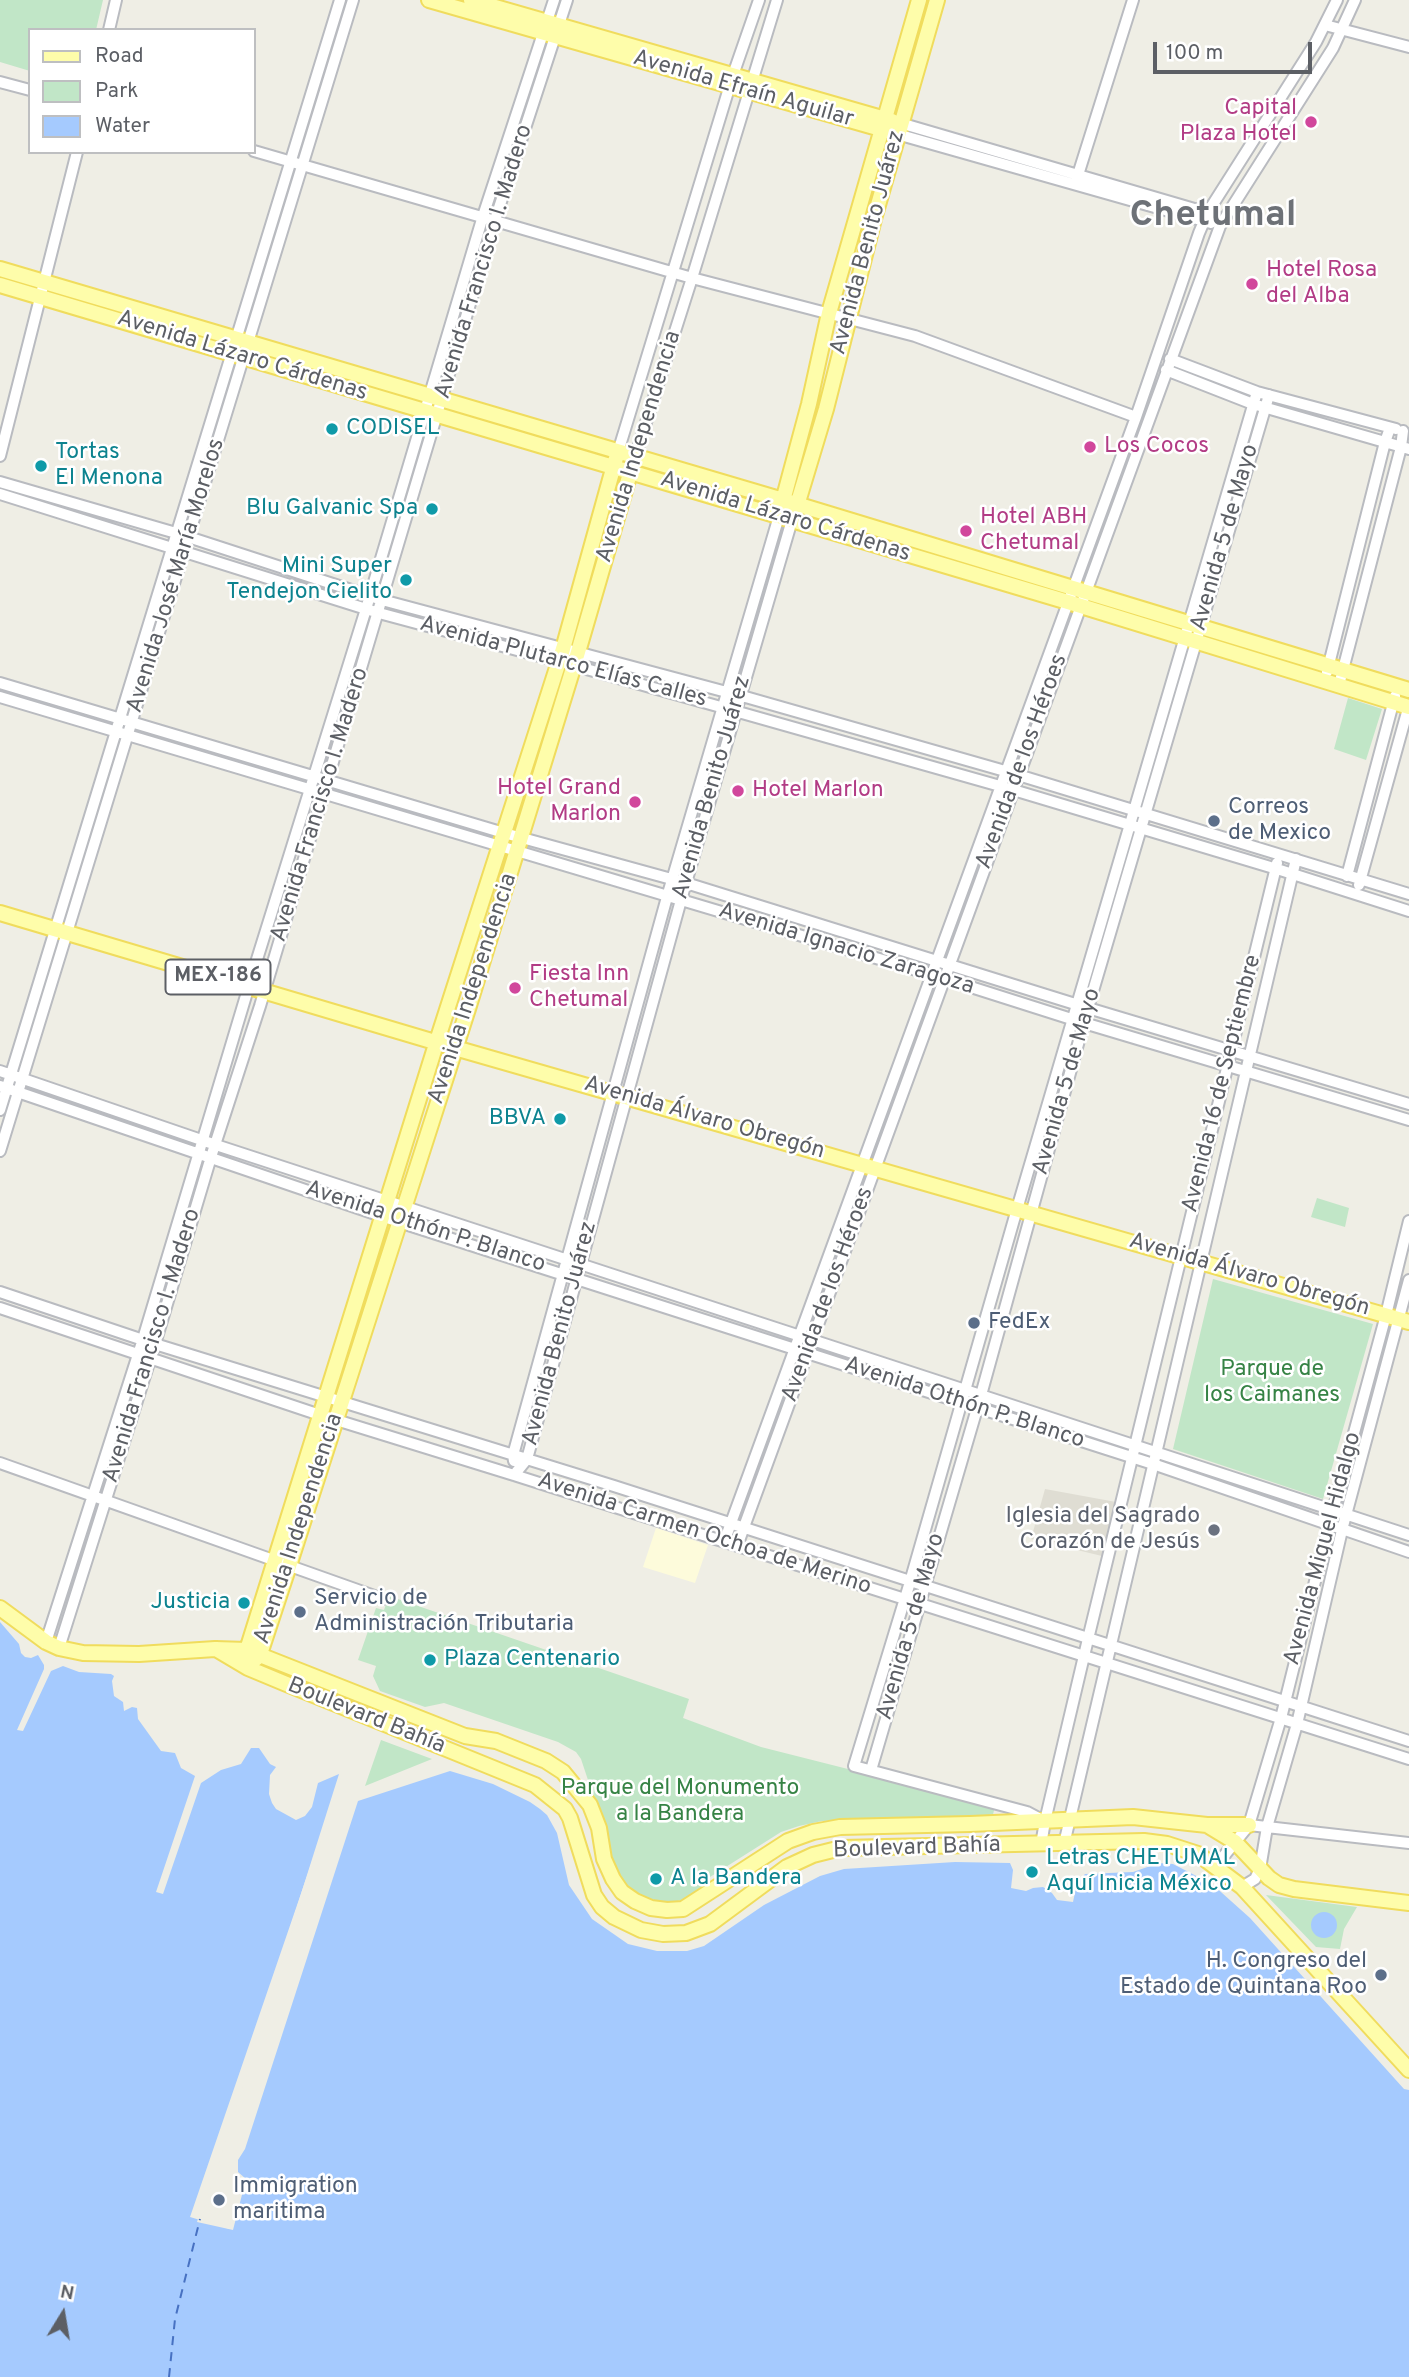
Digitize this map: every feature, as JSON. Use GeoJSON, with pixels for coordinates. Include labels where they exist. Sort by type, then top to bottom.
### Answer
{"type":"FeatureCollection","features":[{"type":"Feature","properties":{"kind":"main road","name":"Avenida Efraín Aguilar"},"geometry":{"type":"LineString","coordinates":[[429,0],[552,29],[899,129]]}},
{"type":"Feature","properties":{"kind":"main road","name":"Avenida Efraín Aguilar"},"geometry":{"type":"LineString","coordinates":[[471,0],[552,29]]}},
{"type":"Feature","properties":{"kind":"main road","name":"Avenida Benito Juárez"},"geometry":{"type":"LineString","coordinates":[[790,502],[829,313],[919,0]]}},
{"type":"Feature","properties":{"kind":"main road","name":"Avenida Benito Juárez"},"geometry":{"type":"LineString","coordinates":[[785,518],[820,429],[874,219],[937,0]]}},
{"type":"Feature","properties":{"kind":"main road"},"geometry":{"type":"LineString","coordinates":[[897,73],[910,90]]}},
{"type":"Feature","properties":{"kind":"main road"},"geometry":{"type":"LineString","coordinates":[[857,214],[874,219]]}},
{"type":"Feature","properties":{"kind":"main road","name":"Avenida Lázaro Cárdenas"},"geometry":{"type":"LineString","coordinates":[[0,269],[42,289],[237,355],[431,413],[785,518],[1076,597],[1196,625],[1404,688]]}},
{"type":"Feature","properties":{"kind":"main road","name":"Avenida Lázaro Cárdenas"},"geometry":{"type":"LineString","coordinates":[[0,285],[42,289],[242,341],[790,502],[1076,597],[1190,640],[1409,706]]}},
{"type":"Feature","properties":{"kind":"main road"},"geometry":{"type":"LineString","coordinates":[[804,424],[820,429]]}},
{"type":"Feature","properties":{"kind":"main road","name":"Avenida Independencia"},"geometry":{"type":"LineString","coordinates":[[282,1564],[320,1415],[561,655],[618,452]]}},
{"type":"Feature","properties":{"kind":"main road","name":"Avenida Independencia"},"geometry":{"type":"LineString","coordinates":[[248,1668],[282,1564],[336,1419],[468,1009],[635,457]]}},
{"type":"Feature","properties":{"kind":"main road"},"geometry":{"type":"LineString","coordinates":[[480,907],[498,911]]}},
{"type":"Feature","properties":{"kind":"main road","name":"Avenida Álvaro Obregón"},"geometry":{"type":"LineString","coordinates":[[0,913],[455,1048],[1398,1318]]}},
{"type":"Feature","properties":{"kind":"main road"},"geometry":{"type":"LineString","coordinates":[[449,1003],[468,1009]]}},
{"type":"Feature","properties":{"kind":"main road","name":"Boulevard Bahía"},"geometry":{"type":"LineString","coordinates":[[0,1608],[52,1645],[83,1653],[139,1654],[215,1649],[254,1652],[465,1736],[496,1741],[546,1761],[563,1772],[590,1805],[599,1828],[604,1859],[622,1892],[652,1908],[683,1909],[788,1841],[813,1832],[840,1827],[1133,1817],[1207,1825],[1235,1842],[1279,1885],[1409,1903]]}},
{"type":"Feature","properties":{"kind":"main road","name":"Boulevard Bahía"},"geometry":{"type":"LineString","coordinates":[[215,1649],[248,1668],[535,1785],[565,1809],[572,1822],[594,1895],[602,1907],[614,1917],[641,1930],[663,1934],[686,1933],[710,1924],[787,1867],[813,1855],[841,1848],[1144,1841],[1167,1844],[1198,1854],[1242,1887],[1409,2070]]}},
{"type":"Feature","properties":{"kind":"main road"},"geometry":{"type":"LineString","coordinates":[[372,1720],[379,1703]]}},
{"type":"Feature","properties":{"kind":"main road"},"geometry":{"type":"LineString","coordinates":[[1207,1825],[1249,1825]]}},
{"type":"Feature","properties":{"kind":"main road"},"geometry":{"type":"LineString","coordinates":[[840,1827],[841,1848]]}},
{"type":"Feature","properties":{"kind":"street"},"geometry":{"type":"LineString","coordinates":[[109,28],[116,0]]}},
{"type":"Feature","properties":{"kind":"street","name":"Avenida José María Morelos"},"geometry":{"type":"LineString","coordinates":[[242,341],[290,160],[340,0]]}},
{"type":"Feature","properties":{"kind":"street","name":"Avenida José María Morelos"},"geometry":{"type":"LineString","coordinates":[[61,931],[116,731],[176,533],[303,164],[354,0]]}},
{"type":"Feature","properties":{"kind":"street","name":"Avenida Francisco I. Madero"},"geometry":{"type":"LineString","coordinates":[[100,1498],[138,1353],[369,596],[495,220],[552,29],[554,0]]}},
{"type":"Feature","properties":{"kind":"street","name":"Avenida Francisco I. Madero"},"geometry":{"type":"LineString","coordinates":[[436,398],[483,216],[552,29],[566,0]]}},
{"type":"Feature","properties":{"kind":"street","name":"Avenida Independencia"},"geometry":{"type":"LineString","coordinates":[[618,452],[759,0]]}},
{"type":"Feature","properties":{"kind":"street","name":"Avenida Independencia"},"geometry":{"type":"LineString","coordinates":[[635,457],[777,0]]}},
{"type":"Feature","properties":{"kind":"street"},"geometry":{"type":"LineString","coordinates":[[1077,179],[1133,0]]}},
{"type":"Feature","properties":{"kind":"street","name":"Avenida de los Héroes"},"geometry":{"type":"LineString","coordinates":[[943,963],[1018,775],[1136,417],[1207,216],[1325,25],[1337,0]]}},
{"type":"Feature","properties":{"kind":"street","name":"Avenida de los Héroes"},"geometry":{"type":"LineString","coordinates":[[724,1542],[794,1349],[869,1166],[938,977],[1005,771],[1168,365],[1222,222],[1343,29],[1355,0]]}},
{"type":"Feature","properties":{"kind":"street"},"geometry":{"type":"LineString","coordinates":[[1325,25],[1409,47]]}},
{"type":"Feature","properties":{"kind":"street"},"geometry":{"type":"LineString","coordinates":[[0,82],[28,89]]}},
{"type":"Feature","properties":{"kind":"street","name":"Avenida Efraín Aguilar"},"geometry":{"type":"LineString","coordinates":[[899,129],[1222,222]]}},
{"type":"Feature","properties":{"kind":"street"},"geometry":{"type":"LineString","coordinates":[[256,152],[692,278],[915,336],[1136,417]]}},
{"type":"Feature","properties":{"kind":"street"},"geometry":{"type":"LineString","coordinates":[[0,456],[76,154]]}},
{"type":"Feature","properties":{"kind":"street"},"geometry":{"type":"LineString","coordinates":[[694,202],[714,208]]}},
{"type":"Feature","properties":{"kind":"street","name":"Avenida José María Morelos"},"geometry":{"type":"LineString","coordinates":[[0,1151],[11,1075],[132,722],[184,551],[237,355]]}},
{"type":"Feature","properties":{"kind":"street"},"geometry":{"type":"LineString","coordinates":[[1168,365],[1406,432],[1405,448],[1335,668]]}},
{"type":"Feature","properties":{"kind":"street"},"geometry":{"type":"LineString","coordinates":[[1168,365],[1252,404],[1405,448]]}},
{"type":"Feature","properties":{"kind":"street","name":"Avenida 5 de Mayo"},"geometry":{"type":"LineString","coordinates":[[1196,625],[1252,404],[1263,393]]}},
{"type":"Feature","properties":{"kind":"street","name":"Avenida 5 de Mayo"},"geometry":{"type":"LineString","coordinates":[[1024,1211],[981,1395],[871,1770],[854,1766],[962,1404],[1024,1211],[1079,1021],[1134,809],[1196,625],[1264,407],[1263,393]]}},
{"type":"Feature","properties":{"kind":"street","name":"Avenida Francisco I. Madero"},"geometry":{"type":"LineString","coordinates":[[52,1645],[100,1498],[151,1357],[211,1157],[265,991],[379,613],[431,413]]}},
{"type":"Feature","properties":{"kind":"street"},"geometry":{"type":"LineString","coordinates":[[1332,683],[1390,428]]}},
{"type":"Feature","properties":{"kind":"street","name":"Avenida Plutarco Elías Calles"},"geometry":{"type":"LineString","coordinates":[[0,482],[176,533],[561,655]]}},
{"type":"Feature","properties":{"kind":"street","name":"Avenida Plutarco Elías Calles"},"geometry":{"type":"LineString","coordinates":[[0,494],[379,613],[740,695],[1134,809],[1409,894]]}},
{"type":"Feature","properties":{"kind":"street","name":"Avenida Benito Juárez"},"geometry":{"type":"LineString","coordinates":[[514,1475],[527,1459],[580,1264],[672,879],[722,707],[785,518]]}},
{"type":"Feature","properties":{"kind":"street","name":"Avenida Benito Juárez"},"geometry":{"type":"LineString","coordinates":[[514,1475],[513,1455],[563,1273],[686,883],[736,711],[785,518]]}},
{"type":"Feature","properties":{"kind":"street","name":"Avenida 5 de Mayo"},"geometry":{"type":"LineString","coordinates":[[1083,1006],[1142,829],[1190,640]]}},
{"type":"Feature","properties":{"kind":"street","name":"Avenida Plutarco Elías Calles"},"geometry":{"type":"LineString","coordinates":[[576,659],[722,707],[1000,786],[1409,911]]}},
{"type":"Feature","properties":{"kind":"street","name":"Avenida Ignacio Zaragoza"},"geometry":{"type":"LineString","coordinates":[[0,683],[328,780],[502,839]]}},
{"type":"Feature","properties":{"kind":"street"},"geometry":{"type":"LineString","coordinates":[[1347,876],[1394,702],[1404,688]]}},
{"type":"Feature","properties":{"kind":"street","name":"Avenida Ignacio Zaragoza"},"geometry":{"type":"LineString","coordinates":[[0,696],[311,790],[519,844],[667,897],[1409,1120]]}},
{"type":"Feature","properties":{"kind":"street"},"geometry":{"type":"LineString","coordinates":[[1356,894],[1409,706]]}},
{"type":"Feature","properties":{"kind":"street"},"geometry":{"type":"LineString","coordinates":[[884,753],[889,738]]}},
{"type":"Feature","properties":{"kind":"street","name":"Avenida Ignacio Zaragoza"},"geometry":{"type":"LineString","coordinates":[[519,844],[686,883],[1409,1104]]}},
{"type":"Feature","properties":{"kind":"street","name":"Avenida 16 de Septiembre"},"geometry":{"type":"LineString","coordinates":[[1041,1844],[1088,1639],[1279,854]]}},
{"type":"Feature","properties":{"kind":"street","name":"Avenida 16 de Septiembre"},"geometry":{"type":"LineString","coordinates":[[1064,1844],[1296,859]]}},
{"type":"Feature","properties":{"kind":"street"},"geometry":{"type":"LineString","coordinates":[[1008,999],[1013,985]]}},
{"type":"Feature","properties":{"kind":"street","name":"Avenida Othón P. Blanco"},"geometry":{"type":"LineString","coordinates":[[11,1075],[204,1140],[384,1209],[399,1222],[1153,1464],[1409,1552]]}},
{"type":"Feature","properties":{"kind":"street","name":"Avenida José María Morelos"},"geometry":{"type":"LineString","coordinates":[[0,1110],[8,1089]]}},
{"type":"Feature","properties":{"kind":"street","name":"Avenida Othón P. Blanco"},"geometry":{"type":"LineString","coordinates":[[8,1089],[211,1157],[384,1209],[404,1207],[1409,1535]]}},
{"type":"Feature","properties":{"kind":"street","name":"Avenida de los Héroes"},"geometry":{"type":"LineString","coordinates":[[737,1546],[813,1341],[869,1166]]}},
{"type":"Feature","properties":{"kind":"street","name":"Avenida Miguel Hidalgo"},"geometry":{"type":"LineString","coordinates":[[1220,1868],[1223,1857],[1249,1825],[1281,1718],[1329,1525],[1398,1318],[1409,1221]]}},
{"type":"Feature","properties":{"kind":"street","name":"Avenida Miguel Hidalgo"},"geometry":{"type":"LineString","coordinates":[[1260,1869],[1267,1827],[1297,1724],[1342,1530],[1409,1280]]}},
{"type":"Feature","properties":{"kind":"street","name":"Avenida Carmen Ochoa de Merino"},"geometry":{"type":"LineString","coordinates":[[0,1292],[1409,1741]]}},
{"type":"Feature","properties":{"kind":"street","name":"Avenida Carmen Ochoa de Merino"},"geometry":{"type":"LineString","coordinates":[[0,1308],[320,1415],[1409,1759]]}},
{"type":"Feature","properties":{"kind":"street"},"geometry":{"type":"LineString","coordinates":[[220,1381],[226,1366]]}},
{"type":"Feature","properties":{"kind":"street"},"geometry":{"type":"LineString","coordinates":[[403,1440],[409,1422]]}},
{"type":"Feature","properties":{"kind":"street"},"geometry":{"type":"LineString","coordinates":[[0,1464],[383,1599]]}},
{"type":"Feature","properties":{"kind":"street"},"geometry":{"type":"LineString","coordinates":[[609,1505],[614,1486]]}},
{"type":"Feature","properties":{"kind":"street"},"geometry":{"type":"LineString","coordinates":[[858,1584],[863,1567]]}},
{"type":"Feature","properties":{"kind":"street"},"geometry":{"type":"LineString","coordinates":[[1018,1635],[1023,1618]]}},
{"type":"Feature","properties":{"kind":"street"},"geometry":{"type":"LineString","coordinates":[[871,1770],[1027,1812],[1045,1821]]}},
{"type":"Feature","properties":{"kind":"street"},"geometry":{"type":"LineString","coordinates":[[1249,1825],[1409,1843]]}},
{"type":"Feature","properties":{"kind":"street"},"geometry":{"type":"LineString","coordinates":[[1242,1887],[1255,1879],[1260,1869]]}},
{"type":"Feature","properties":{"kind":"shaded area"},"geometry":{"type":"Polygon","coordinates":[[[1045,1489],[1116,1502],[1102,1556],[1031,1539],[1045,1489]]]}},
{"type":"Feature","properties":{"kind":"shaded area"},"geometry":{"type":"Polygon","coordinates":[[[656,1528],[708,1545],[695,1583],[643,1567],[656,1528]]]}},
{"type":"Feature","properties":{"kind":"green space"},"geometry":{"type":"Polygon","coordinates":[[[0,0],[103,0],[96,28],[28,28],[28,70],[0,62],[0,0]]]}},
{"type":"Feature","properties":{"kind":"green space"},"geometry":{"type":"Polygon","coordinates":[[[1348,698],[1382,709],[1366,760],[1334,749],[1348,698]]]}},
{"type":"Feature","properties":{"kind":"green space"},"geometry":{"type":"Polygon","coordinates":[[[1317,1198],[1349,1208],[1345,1227],[1311,1217],[1317,1198]]]}},
{"type":"Feature","properties":{"kind":"green space","name":"Parque de los Caimanes"},"geometry":{"type":"Polygon","coordinates":[[[1213,1279],[1373,1324],[1323,1499],[1173,1449],[1213,1279]]]}},
{"type":"Feature","properties":{"kind":"green space","name":"Parque del Monumento a la Bandera"},"geometry":{"type":"Polygon","coordinates":[[[389,1596],[689,1699],[683,1718],[761,1747],[990,1805],[994,1810],[993,1815],[822,1821],[799,1826],[781,1832],[710,1877],[683,1900],[666,1903],[643,1897],[630,1889],[619,1876],[581,1759],[576,1752],[558,1742],[444,1703],[425,1707],[380,1691],[373,1676],[376,1666],[358,1660],[376,1608],[384,1610],[389,1596]]]}},
{"type":"Feature","properties":{"kind":"green space"},"geometry":{"type":"Polygon","coordinates":[[[381,1740],[432,1759],[365,1786],[381,1740]]]}},
{"type":"Feature","properties":{"kind":"green space"},"geometry":{"type":"Polygon","coordinates":[[[1266,1895],[1357,1907],[1344,1929],[1340,1949],[1316,1947],[1266,1895]]]}},
{"type":"Feature","properties":{"kind":"water"},"geometry":{"type":"Polygon","coordinates":[[[0,1622],[19,1644],[25,1657],[38,1655],[44,1665],[17,1730],[23,1731],[51,1671],[63,1666],[79,1672],[111,1674],[114,1676],[114,1696],[123,1702],[124,1711],[137,1708],[138,1719],[161,1751],[175,1753],[181,1768],[195,1776],[156,1892],[163,1894],[201,1783],[221,1770],[241,1764],[251,1748],[259,1748],[270,1764],[276,1767],[270,1775],[269,1794],[272,1803],[276,1809],[296,1820],[305,1816],[312,1807],[318,1783],[339,1774],[197,2222],[233,2230],[246,2179],[238,2172],[238,2160],[245,2149],[358,1801],[450,1771],[493,1784],[530,1802],[547,1815],[557,1833],[569,1885],[592,1919],[628,1944],[657,1951],[687,1951],[704,1946],[764,1905],[820,1876],[844,1869],[955,1862],[1010,1863],[1013,1870],[1011,1888],[1026,1891],[1043,1887],[1057,1900],[1073,1902],[1077,1883],[1085,1874],[1133,1872],[1159,1863],[1173,1864],[1212,1884],[1250,1918],[1404,2089],[1409,2090],[1409,2377],[0,2377],[0,1622]]]}},
{"type":"Feature","properties":{"kind":"water"},"geometry":{"type":"Polygon","coordinates":[[[1324,1912],[1333,1916],[1337,1925],[1333,1934],[1324,1938],[1315,1934],[1311,1925],[1315,1916],[1324,1912]]]}},
{"type":"Feature","properties":{"kind":"pier"},"geometry":{"type":"Polygon","coordinates":[[[342,1774],[201,2219],[230,2226],[243,2180],[238,2176],[246,2179],[230,2229],[190,2217],[342,1774]]]}},
{"type":"Feature","properties":{"kind":"ferry route"},"geometry":{"type":"LineString","coordinates":[[169,2377],[175,2319],[200,2219]]}},
{"type":"Feature","properties":{"kind":"place","name":"Capital Plaza Hotel"},"geometry":{"type":"Point","coordinates":[1311,122]}},
{"type":"Feature","properties":{"kind":"place","name":"Hotel Rosa del Alba"},"geometry":{"type":"Point","coordinates":[1252,284]}},
{"type":"Feature","properties":{"kind":"place","name":"CODISEL"},"geometry":{"type":"Point","coordinates":[332,429]}},
{"type":"Feature","properties":{"kind":"place","name":"Los Cocos"},"geometry":{"type":"Point","coordinates":[1090,447]}},
{"type":"Feature","properties":{"kind":"place","name":"Tortas EI Menona"},"geometry":{"type":"Point","coordinates":[41,466]}},
{"type":"Feature","properties":{"kind":"place","name":"Blu Galvanic Spa"},"geometry":{"type":"Point","coordinates":[432,509]}},
{"type":"Feature","properties":{"kind":"place","name":"Hotel ABH Chetumal"},"geometry":{"type":"Point","coordinates":[966,531]}},
{"type":"Feature","properties":{"kind":"place","name":"Mini Super Tendejon Cielito"},"geometry":{"type":"Point","coordinates":[406,580]}},
{"type":"Feature","properties":{"kind":"place","name":"Hotel Marlon"},"geometry":{"type":"Point","coordinates":[738,791]}},
{"type":"Feature","properties":{"kind":"place","name":"Hotel Grand Marlon"},"geometry":{"type":"Point","coordinates":[635,802]}},
{"type":"Feature","properties":{"kind":"place","name":"Correos de Mexico"},"geometry":{"type":"Point","coordinates":[1214,821]}},
{"type":"Feature","properties":{"kind":"place","name":"Fiesta Inn Chetumal"},"geometry":{"type":"Point","coordinates":[515,988]}},
{"type":"Feature","properties":{"kind":"place","name":"BBVA"},"geometry":{"type":"Point","coordinates":[560,1119]}},
{"type":"Feature","properties":{"kind":"place","name":"FedEx"},"geometry":{"type":"Point","coordinates":[974,1323]}},
{"type":"Feature","properties":{"kind":"place","name":"Iglesia del Sagrado Corazón de Jesús"},"geometry":{"type":"Point","coordinates":[1214,1530]}},
{"type":"Feature","properties":{"kind":"place","name":"Justicia"},"geometry":{"type":"Point","coordinates":[244,1603]}},
{"type":"Feature","properties":{"kind":"place","name":"Servicio de Administración Tributaria"},"geometry":{"type":"Point","coordinates":[300,1612]}},
{"type":"Feature","properties":{"kind":"place","name":"Plaza Centenario"},"geometry":{"type":"Point","coordinates":[430,1660]}},
{"type":"Feature","properties":{"kind":"place","name":"Letras CHETUMAL Aquí Inicia México"},"geometry":{"type":"Point","coordinates":[1032,1872]}},
{"type":"Feature","properties":{"kind":"place","name":"A la Bandera"},"geometry":{"type":"Point","coordinates":[656,1879]}},
{"type":"Feature","properties":{"kind":"place","name":"H. Congreso del Estado de Quintana Roo"},"geometry":{"type":"Point","coordinates":[1381,1975]}},
{"type":"Feature","properties":{"kind":"place","name":"Immigration maritima"},"geometry":{"type":"Point","coordinates":[219,2200]}},
{"type":"Feature","properties":{"kind":"district","name":"Chetumal"},"geometry":{"type":"Point","coordinates":[1213,218]}}]}
